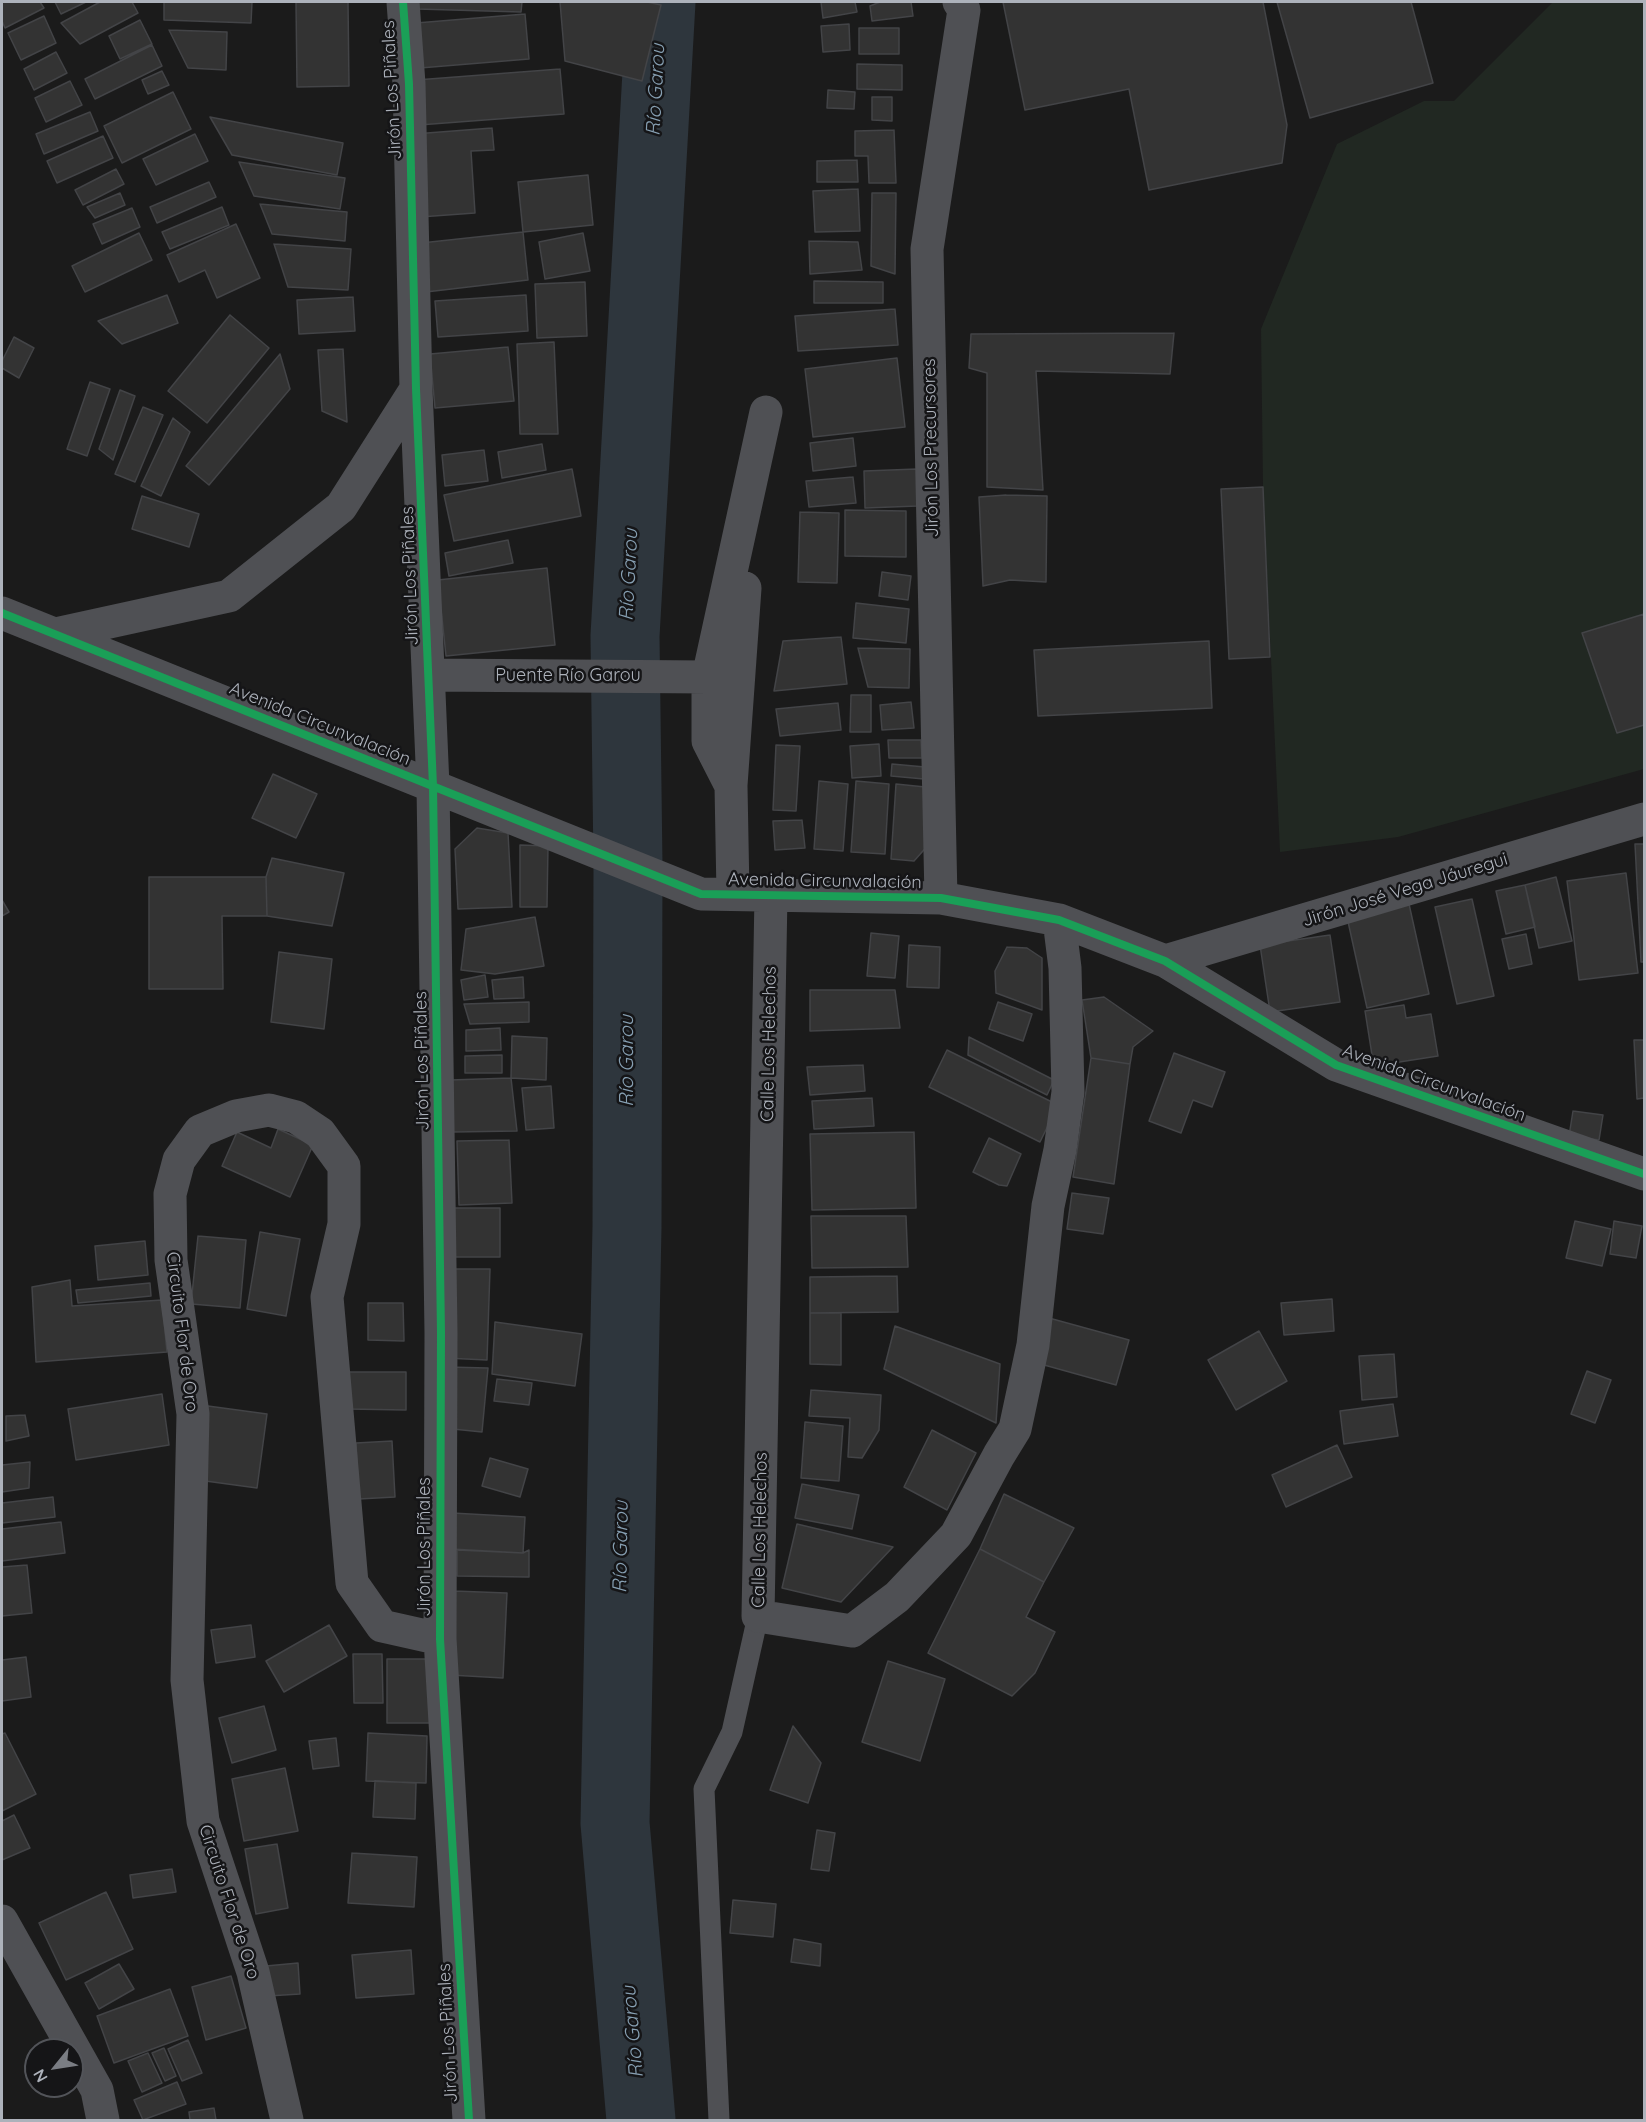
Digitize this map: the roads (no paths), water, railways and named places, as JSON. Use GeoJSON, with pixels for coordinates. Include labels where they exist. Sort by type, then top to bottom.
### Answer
{"type":"FeatureCollection","features":[{"type":"Feature","properties":{"kind":"street","name":"Jirón Los Piñales"},"geometry":{"type":"LineString","coordinates":[[403,2],[409,84],[416,388],[433,786],[441,1333],[440,1639],[469,2121]]}},
{"type":"Feature","properties":{"kind":"street","name":"Jirón Los Precursores"},"geometry":{"type":"LineString","coordinates":[[940,898],[927,249],[964,10],[959,2]]}},
{"type":"Feature","properties":{"kind":"street"},"geometry":{"type":"LineString","coordinates":[[55,634],[229,596],[341,507],[416,388]]}},
{"type":"Feature","properties":{"kind":"street"},"geometry":{"type":"LineString","coordinates":[[730,786],[708,741],[708,677],[766,412]]}},
{"type":"Feature","properties":{"kind":"street"},"geometry":{"type":"LineString","coordinates":[[733,894],[730,786],[753,476]]}},
{"type":"Feature","properties":{"kind":"street","name":"Avenida Circunvalación"},"geometry":{"type":"LineString","coordinates":[[2,613],[701,894],[940,898],[1059,920],[1165,961],[1335,1065],[1644,1174]]}},
{"type":"Feature","properties":{"kind":"street","name":"Puente Río Garou"},"geometry":{"type":"LineString","coordinates":[[429,675],[708,677]]}},
{"type":"Feature","properties":{"kind":"street","name":"Jirón José Vega Jáuregui"},"geometry":{"type":"LineString","coordinates":[[1165,961],[1644,819]]}},
{"type":"Feature","properties":{"kind":"street","name":"Calle Los Helechos"},"geometry":{"type":"LineString","coordinates":[[771,895],[758,1616],[852,1631],[897,1597],[956,1535],[999,1455],[1016,1429],[1033,1345],[1048,1206],[1060,1150],[1068,1092],[1065,968],[1059,920]]}},
{"type":"Feature","properties":{"kind":"street","name":"Circuito Flor de Oro"},"geometry":{"type":"LineString","coordinates":[[287,2121],[253,1972],[203,1821],[187,1680],[193,1414],[171,1260],[170,1194],[179,1160],[200,1131],[236,1116],[269,1110],[296,1118],[320,1132],[344,1166],[344,1224],[327,1298],[352,1583],[382,1626],[440,1639]]}},
{"type":"Feature","properties":{"kind":"street"},"geometry":{"type":"LineString","coordinates":[[2,1921],[97,2090],[103,2121]]}},
{"type":"Feature","properties":{"kind":"lane"},"geometry":{"type":"LineString","coordinates":[[719,2121],[704,1789],[732,1732],[758,1616]]}},
{"type":"Feature","properties":{"kind":"waterway","name":"Río Garou"},"geometry":{"type":"LineString","coordinates":[[641,2120],[615,1823],[627,1227],[628,865],[625,636],[661,2]]}}]}
